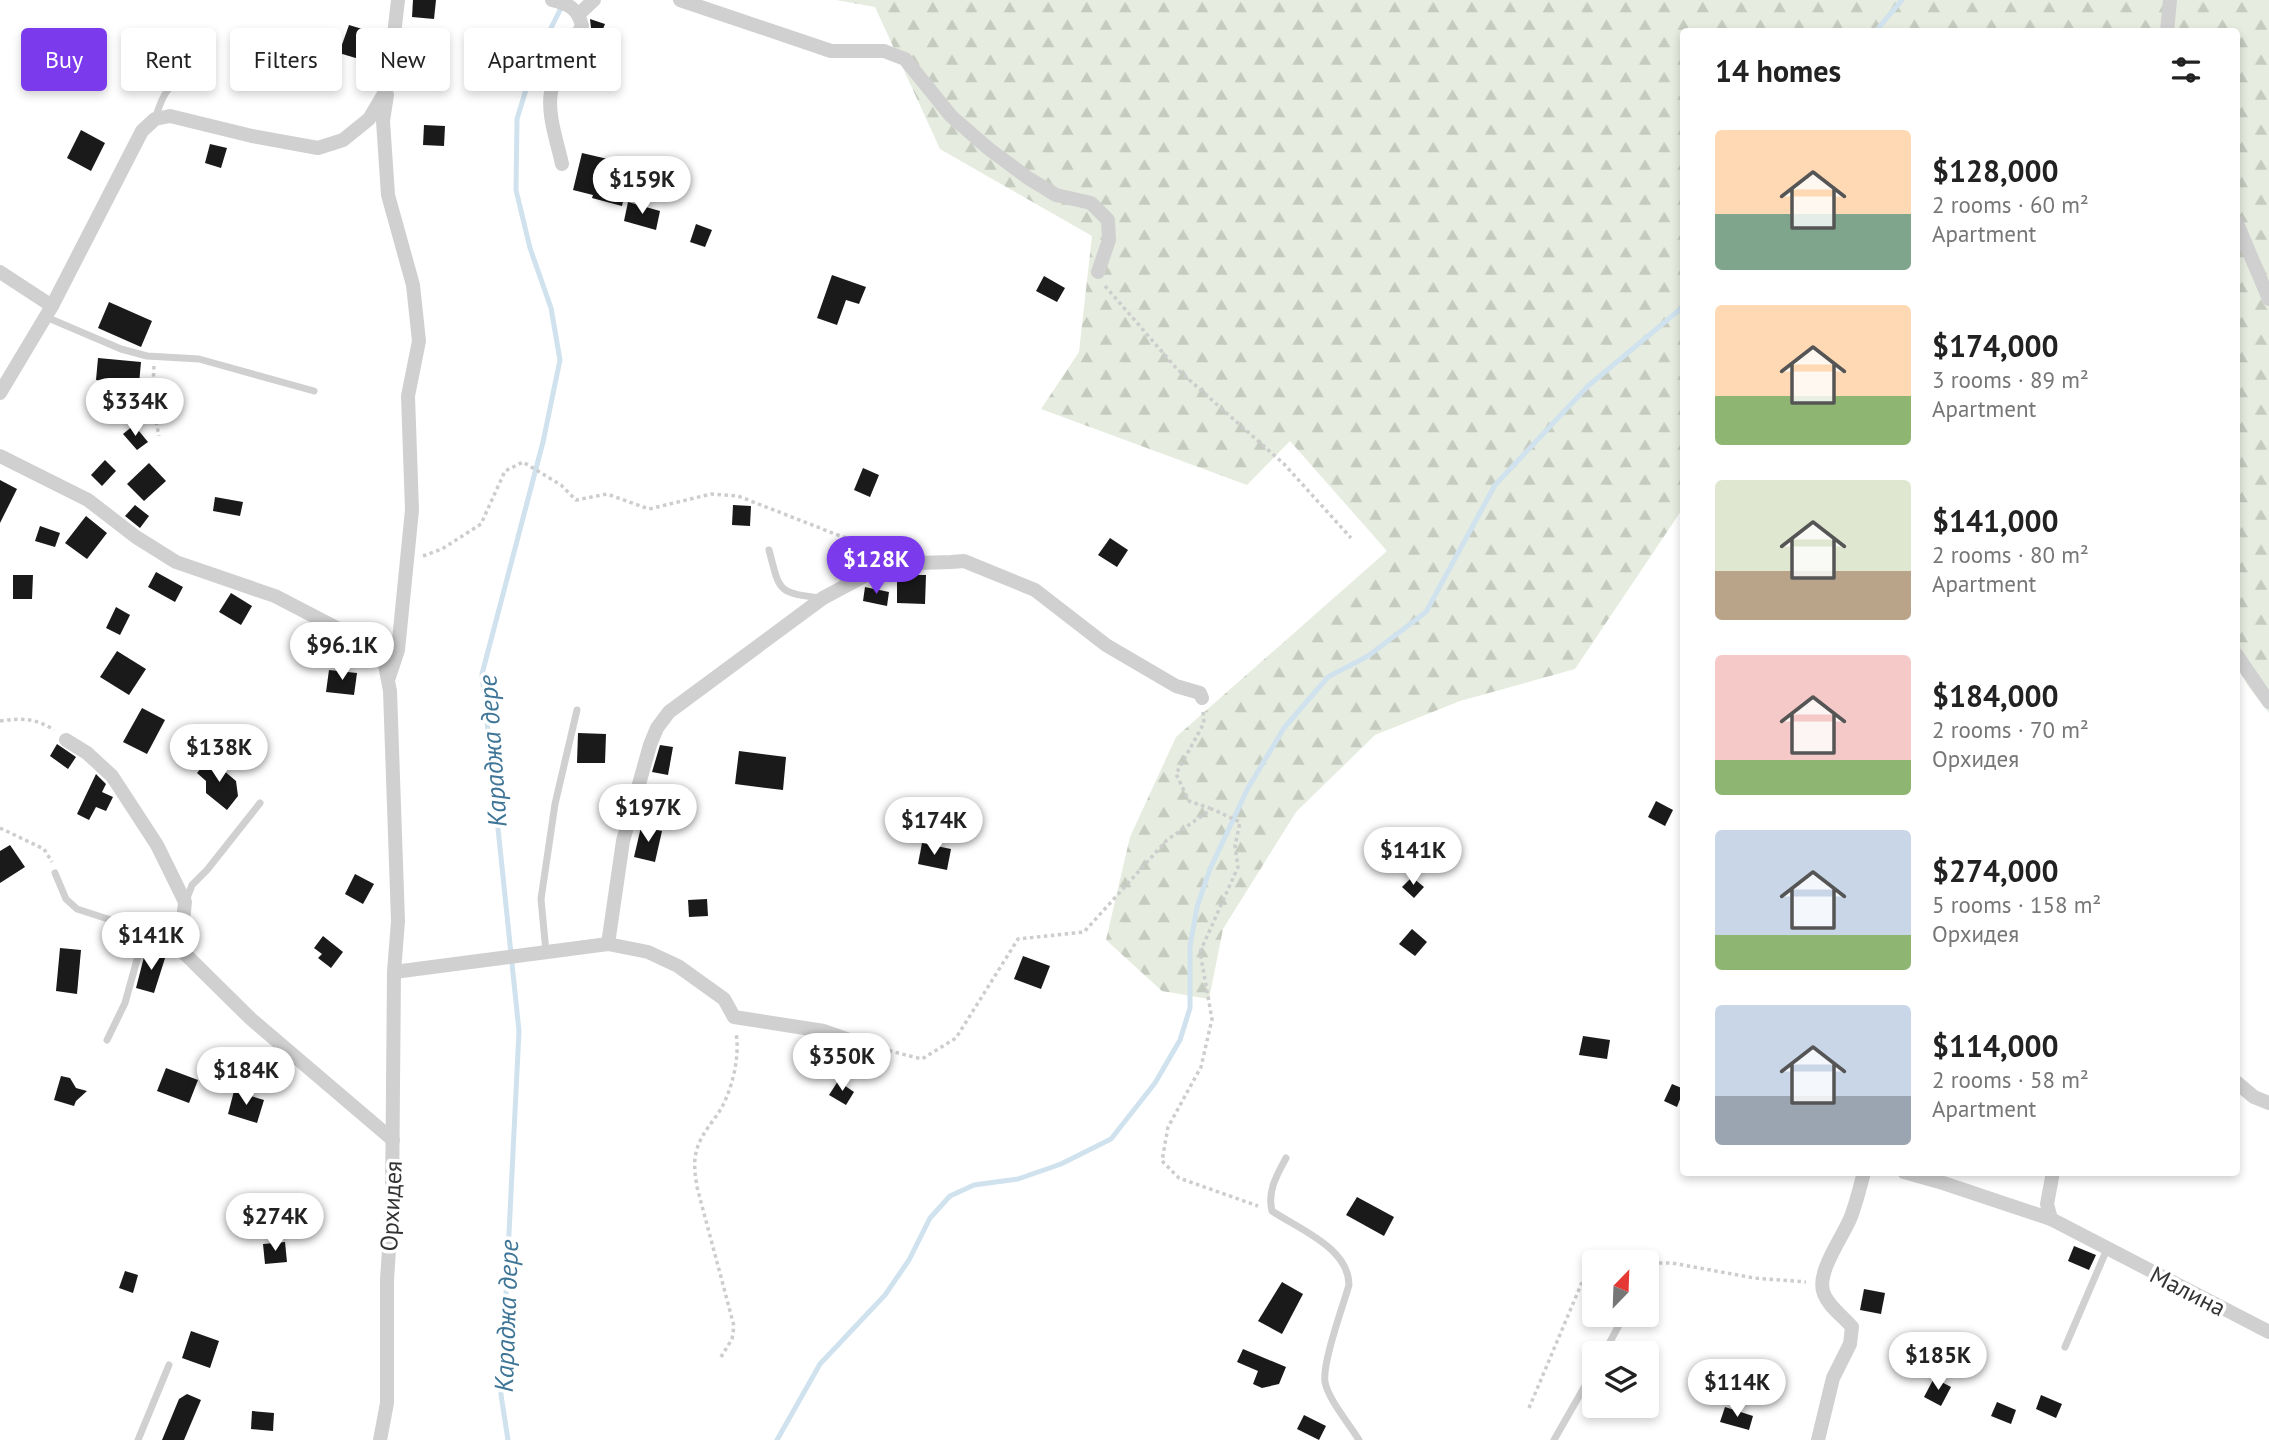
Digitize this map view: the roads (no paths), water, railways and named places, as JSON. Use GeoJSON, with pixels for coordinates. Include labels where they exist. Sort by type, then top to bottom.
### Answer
{"type":"FeatureCollection","features":[{"type":"Feature","properties":{"kind":"street"},"geometry":{"type":"LineString","coordinates":[[395,28],[398,0]]}},
{"type":"Feature","properties":{"kind":"street"},"geometry":{"type":"LineString","coordinates":[[564,5],[594,0]]}},
{"type":"Feature","properties":{"kind":"street"},"geometry":{"type":"LineString","coordinates":[[680,0],[831,51],[884,51],[905,59],[951,116],[989,149],[1056,195],[1091,203],[1108,220],[1109,240],[1098,272]]}},
{"type":"Feature","properties":{"kind":"street"},"geometry":{"type":"LineString","coordinates":[[2167,28],[2170,0]]}},
{"type":"Feature","properties":{"kind":"street"},"geometry":{"type":"LineString","coordinates":[[562,164],[550,109],[551,91],[564,57],[582,26],[564,5]]}},
{"type":"Feature","properties":{"kind":"street"},"geometry":{"type":"LineString","coordinates":[[0,393],[49,311],[142,131],[155,120],[170,116],[252,136],[318,148],[344,140],[369,119],[386,91]]}},
{"type":"Feature","properties":{"kind":"street"},"geometry":{"type":"LineString","coordinates":[[387,91],[383,121],[388,195],[412,285],[419,341],[408,396],[412,510],[398,650],[389,677]]}},
{"type":"Feature","properties":{"kind":"street"},"geometry":{"type":"LineString","coordinates":[[2240,230],[2269,299]]}},
{"type":"Feature","properties":{"kind":"street"},"geometry":{"type":"LineString","coordinates":[[0,272],[49,311]]}},
{"type":"Feature","properties":{"kind":"street"},"geometry":{"type":"LineString","coordinates":[[0,456],[88,500],[136,537],[176,562],[275,596],[352,636],[378,654],[389,677]]}},
{"type":"Feature","properties":{"kind":"street"},"geometry":{"type":"LineString","coordinates":[[608,944],[623,841],[657,728],[669,712],[823,598],[866,575],[918,563],[964,561],[1035,590],[1106,645],[1176,686],[1200,693],[1202,698]]}},
{"type":"Feature","properties":{"kind":"street"},"geometry":{"type":"LineString","coordinates":[[2240,660],[2269,702]]}},
{"type":"Feature","properties":{"kind":"street","name":"Орхидея"},"geometry":{"type":"LineString","coordinates":[[380,1440],[387,1402],[394,972],[398,921],[389,677]]}},
{"type":"Feature","properties":{"kind":"street"},"geometry":{"type":"LineString","coordinates":[[66,740],[87,753],[112,776],[158,845],[185,902],[180,949],[251,1019],[393,1140]]}},
{"type":"Feature","properties":{"kind":"street"},"geometry":{"type":"LineString","coordinates":[[394,972],[608,944],[648,952],[678,965],[724,999],[734,1017],[824,1031],[867,1046]]}},
{"type":"Feature","properties":{"kind":"street"},"geometry":{"type":"LineString","coordinates":[[2240,1085],[2254,1097],[2269,1103]]}},
{"type":"Feature","properties":{"kind":"street"},"geometry":{"type":"LineString","coordinates":[[1818,1440],[1832,1378],[1850,1344],[1852,1327],[1830,1304],[1823,1294],[1821,1284],[1850,1218],[1864,1176]]}},
{"type":"Feature","properties":{"kind":"street"},"geometry":{"type":"LineString","coordinates":[[1920,1176],[2051,1219]]}},
{"type":"Feature","properties":{"kind":"street"},"geometry":{"type":"LineString","coordinates":[[2051,1219],[2047,1203],[2052,1176]]}},
{"type":"Feature","properties":{"kind":"street","name":"Малина"},"geometry":{"type":"LineString","coordinates":[[2051,1219],[2269,1332]]}},
{"type":"Feature","properties":{"kind":"lane"},"geometry":{"type":"LineString","coordinates":[[155,120],[167,91]]}},
{"type":"Feature","properties":{"kind":"lane"},"geometry":{"type":"LineString","coordinates":[[49,311],[121,349],[147,356],[199,359],[314,391]]}},
{"type":"Feature","properties":{"kind":"lane"},"geometry":{"type":"LineString","coordinates":[[769,550],[778,585],[789,594],[823,598]]}},
{"type":"Feature","properties":{"kind":"lane"},"geometry":{"type":"LineString","coordinates":[[546,952],[541,899],[555,804],[576,710]]}},
{"type":"Feature","properties":{"kind":"lane"},"geometry":{"type":"LineString","coordinates":[[185,902],[192,885],[260,803]]}},
{"type":"Feature","properties":{"kind":"lane"},"geometry":{"type":"LineString","coordinates":[[55,873],[66,899],[77,909],[145,931],[180,949]]}},
{"type":"Feature","properties":{"kind":"lane"},"geometry":{"type":"LineString","coordinates":[[107,1040],[125,1003],[145,931]]}},
{"type":"Feature","properties":{"kind":"lane"},"geometry":{"type":"LineString","coordinates":[[1286,1157],[1269,1199],[1272,1211],[1329,1248],[1343,1262],[1349,1276],[1325,1382],[1359,1440]]}},
{"type":"Feature","properties":{"kind":"lane"},"geometry":{"type":"LineString","coordinates":[[2065,1348],[2108,1249]]}},
{"type":"Feature","properties":{"kind":"lane"},"geometry":{"type":"LineString","coordinates":[[138,1440],[169,1365]]}},
{"type":"Feature","properties":{"kind":"lane"},"geometry":{"type":"LineString","coordinates":[[1554,1440],[1582,1391]]}},
{"type":"Feature","properties":{"kind":"waterway"},"geometry":{"type":"LineString","coordinates":[[1878,28],[1902,0]]}},
{"type":"Feature","properties":{"kind":"waterway","name":"Караджа дере"},"geometry":{"type":"LineString","coordinates":[[508,1440],[501,1395],[519,1031],[482,674],[543,442],[560,360],[551,308],[530,248],[516,190],[517,119],[535,60],[562,6]]}},
{"type":"Feature","properties":{"kind":"waterway"},"geometry":{"type":"LineString","coordinates":[[777,1440],[820,1364],[885,1295],[909,1260],[930,1218],[950,1196],[974,1185],[1018,1179],[1061,1164],[1111,1139],[1155,1083],[1180,1040],[1190,1008],[1190,946],[1197,907],[1210,869],[1248,788],[1284,728],[1328,677],[1368,656],[1426,612],[1495,485],[1588,386],[1680,309]]}}]}
